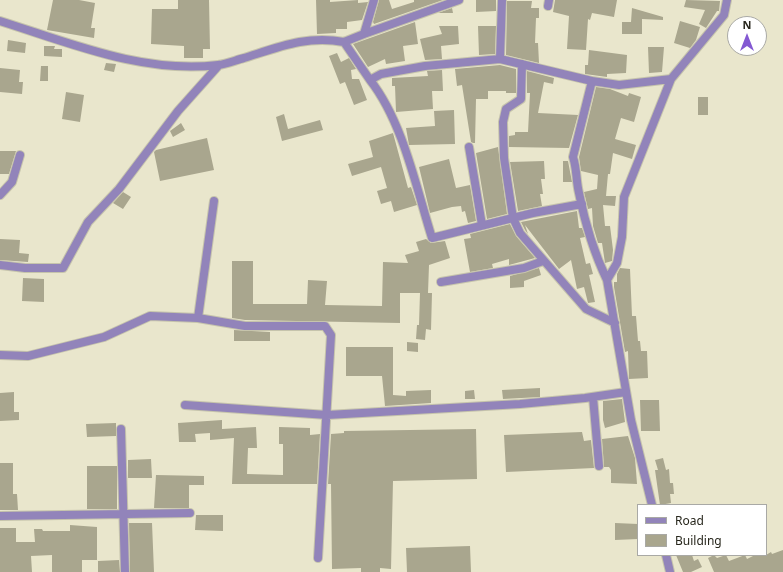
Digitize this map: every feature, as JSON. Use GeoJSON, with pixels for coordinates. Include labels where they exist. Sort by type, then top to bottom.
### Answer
{"type":"FeatureCollection","features":[{"type":"Feature","properties":{"kind":"street"},"geometry":{"type":"LineString","coordinates":[[364,34],[374,0]]}},
{"type":"Feature","properties":{"kind":"street"},"geometry":{"type":"LineString","coordinates":[[0,21],[119,58],[173,66],[219,65],[296,42],[326,38],[344,42],[459,0]]}},
{"type":"Feature","properties":{"kind":"street"},"geometry":{"type":"LineString","coordinates":[[500,59],[502,0]]}},
{"type":"Feature","properties":{"kind":"street"},"geometry":{"type":"LineString","coordinates":[[607,280],[617,263],[622,237],[624,197],[671,79],[724,15],[727,0]]}},
{"type":"Feature","properties":{"kind":"street"},"geometry":{"type":"LineString","coordinates":[[344,42],[386,104],[403,145],[432,238],[482,225],[582,204]]}},
{"type":"Feature","properties":{"kind":"street"},"geometry":{"type":"LineString","coordinates":[[370,80],[381,74],[425,66],[500,59],[592,81],[619,85],[671,79]]}},
{"type":"Feature","properties":{"kind":"street"},"geometry":{"type":"LineString","coordinates":[[522,64],[521,99],[506,109],[503,122],[504,158],[513,218],[520,233],[586,309],[615,323]]}},
{"type":"Feature","properties":{"kind":"street"},"geometry":{"type":"LineString","coordinates":[[0,265],[25,268],[63,268],[88,222],[119,189],[178,112],[219,65]]}},
{"type":"Feature","properties":{"kind":"street"},"geometry":{"type":"LineString","coordinates":[[592,81],[573,157],[577,167],[578,191],[597,259],[607,280],[631,420],[652,504]]}},
{"type":"Feature","properties":{"kind":"street"},"geometry":{"type":"LineString","coordinates":[[469,147],[482,225]]}},
{"type":"Feature","properties":{"kind":"street"},"geometry":{"type":"LineString","coordinates":[[0,195],[12,182],[20,155]]}},
{"type":"Feature","properties":{"kind":"street"},"geometry":{"type":"LineString","coordinates":[[198,318],[214,201]]}},
{"type":"Feature","properties":{"kind":"street"},"geometry":{"type":"LineString","coordinates":[[441,282],[524,268],[543,261]]}},
{"type":"Feature","properties":{"kind":"street"},"geometry":{"type":"LineString","coordinates":[[0,355],[28,356],[104,337],[150,316],[198,318],[245,326],[325,326],[331,335],[318,558]]}},
{"type":"Feature","properties":{"kind":"street"},"geometry":{"type":"LineString","coordinates":[[185,405],[327,415],[520,404],[593,397],[626,392]]}},
{"type":"Feature","properties":{"kind":"street"},"geometry":{"type":"LineString","coordinates":[[593,397],[599,466]]}},
{"type":"Feature","properties":{"kind":"street"},"geometry":{"type":"LineString","coordinates":[[121,429],[125,572]]}},
{"type":"Feature","properties":{"kind":"street"},"geometry":{"type":"LineString","coordinates":[[0,516],[190,513]]}},
{"type":"Feature","properties":{"kind":"street"},"geometry":{"type":"LineString","coordinates":[[666,556],[670,572]]}},
{"type":"Feature","properties":{"kind":"building"},"geometry":{"type":"Polygon","coordinates":[[[53,0],[79,0],[95,3],[91,28],[95,28],[94,38],[47,30],[53,0]]]}},
{"type":"Feature","properties":{"kind":"building"},"geometry":{"type":"Polygon","coordinates":[[[178,0],[209,0],[210,49],[203,49],[203,58],[184,58],[184,46],[151,44],[152,9],[178,9],[178,0]]]}},
{"type":"Feature","properties":{"kind":"building"},"geometry":{"type":"Polygon","coordinates":[[[316,0],[330,0],[330,2],[358,0],[358,3],[368,2],[362,20],[347,22],[347,29],[336,29],[336,33],[317,34],[316,0]]]}},
{"type":"Feature","properties":{"kind":"building"},"geometry":{"type":"Polygon","coordinates":[[[379,0],[389,0],[392,9],[414,2],[414,0],[443,0],[374,24],[373,22],[379,0]]]}},
{"type":"Feature","properties":{"kind":"building"},"geometry":{"type":"Polygon","coordinates":[[[476,0],[496,0],[496,11],[476,12],[476,0]]]}},
{"type":"Feature","properties":{"kind":"building"},"geometry":{"type":"Polygon","coordinates":[[[555,0],[617,0],[614,17],[592,13],[590,20],[588,19],[586,50],[567,49],[569,16],[553,12],[555,0]]]}},
{"type":"Feature","properties":{"kind":"building"},"geometry":{"type":"Polygon","coordinates":[[[686,0],[720,1],[719,11],[717,11],[706,28],[699,24],[705,10],[684,7],[686,0]]]}},
{"type":"Feature","properties":{"kind":"building"},"geometry":{"type":"Polygon","coordinates":[[[507,1],[532,1],[531,8],[539,8],[539,18],[536,18],[535,43],[538,43],[539,63],[506,55],[507,1]]]}},
{"type":"Feature","properties":{"kind":"building"},"geometry":{"type":"Polygon","coordinates":[[[452,8],[453,13],[438,13],[452,8]]]}},
{"type":"Feature","properties":{"kind":"building"},"geometry":{"type":"Polygon","coordinates":[[[632,8],[663,17],[663,20],[642,19],[642,34],[622,34],[622,22],[631,22],[632,8]]]}},
{"type":"Feature","properties":{"kind":"building"},"geometry":{"type":"Polygon","coordinates":[[[680,21],[700,27],[696,40],[690,48],[674,43],[680,21]]]}},
{"type":"Feature","properties":{"kind":"building"},"geometry":{"type":"Polygon","coordinates":[[[415,22],[418,44],[403,46],[405,61],[386,64],[385,59],[368,67],[353,44],[415,22]]]}},
{"type":"Feature","properties":{"kind":"building"},"geometry":{"type":"Polygon","coordinates":[[[439,26],[458,26],[459,44],[441,46],[442,59],[425,60],[420,39],[442,34],[439,26]]]}},
{"type":"Feature","properties":{"kind":"building"},"geometry":{"type":"Polygon","coordinates":[[[478,26],[496,26],[495,54],[479,55],[478,26]]]}},
{"type":"Feature","properties":{"kind":"building"},"geometry":{"type":"Polygon","coordinates":[[[8,40],[26,43],[25,53],[7,51],[8,40]]]}},
{"type":"Feature","properties":{"kind":"building"},"geometry":{"type":"Polygon","coordinates":[[[44,46],[55,46],[54,49],[62,49],[62,57],[44,56],[44,46]]]}},
{"type":"Feature","properties":{"kind":"building"},"geometry":{"type":"Polygon","coordinates":[[[648,47],[664,47],[662,72],[649,73],[648,47]]]}},
{"type":"Feature","properties":{"kind":"building"},"geometry":{"type":"Polygon","coordinates":[[[589,50],[627,55],[626,73],[607,74],[607,77],[585,74],[585,65],[588,65],[589,50]]]}},
{"type":"Feature","properties":{"kind":"building"},"geometry":{"type":"Polygon","coordinates":[[[337,53],[341,62],[349,58],[356,69],[351,70],[352,79],[359,79],[367,100],[354,105],[345,82],[340,84],[329,56],[337,53]]]}},
{"type":"Feature","properties":{"kind":"building"},"geometry":{"type":"Polygon","coordinates":[[[106,63],[116,64],[114,72],[104,70],[106,63]]]}},
{"type":"Feature","properties":{"kind":"building"},"geometry":{"type":"Polygon","coordinates":[[[500,65],[516,69],[516,93],[506,93],[506,91],[488,91],[488,99],[476,99],[475,143],[473,143],[471,142],[462,85],[457,86],[455,69],[500,65]]]}},
{"type":"Feature","properties":{"kind":"building"},"geometry":{"type":"Polygon","coordinates":[[[41,66],[48,66],[48,81],[40,81],[41,66]]]}},
{"type":"Feature","properties":{"kind":"building"},"geometry":{"type":"Polygon","coordinates":[[[0,68],[20,70],[19,82],[23,82],[22,94],[0,92],[0,68]]]}},
{"type":"Feature","properties":{"kind":"building"},"geometry":{"type":"Polygon","coordinates":[[[442,70],[443,91],[432,91],[433,109],[396,112],[395,86],[392,86],[392,78],[428,76],[427,71],[442,70]]]}},
{"type":"Feature","properties":{"kind":"building"},"geometry":{"type":"Polygon","coordinates":[[[527,71],[554,78],[553,84],[544,82],[538,113],[578,115],[569,148],[509,147],[509,136],[515,135],[515,132],[528,132],[530,93],[527,93],[527,71]]]}},
{"type":"Feature","properties":{"kind":"building"},"geometry":{"type":"Polygon","coordinates":[[[596,87],[610,89],[628,96],[629,93],[641,97],[634,122],[621,118],[615,139],[636,145],[632,159],[613,153],[610,174],[608,174],[606,196],[616,196],[615,206],[603,205],[605,226],[610,226],[613,250],[612,261],[605,263],[602,243],[598,243],[593,226],[592,208],[588,209],[584,192],[597,189],[598,175],[581,171],[579,157],[596,87]]]}},
{"type":"Feature","properties":{"kind":"building"},"geometry":{"type":"Polygon","coordinates":[[[66,92],[84,95],[80,122],[62,119],[66,92]]]}},
{"type":"Feature","properties":{"kind":"building"},"geometry":{"type":"Polygon","coordinates":[[[698,97],[708,97],[708,115],[698,115],[698,97]]]}},
{"type":"Feature","properties":{"kind":"building"},"geometry":{"type":"Polygon","coordinates":[[[454,110],[455,144],[409,145],[406,128],[435,126],[434,111],[454,110]]]}},
{"type":"Feature","properties":{"kind":"building"},"geometry":{"type":"Polygon","coordinates":[[[284,114],[288,129],[320,120],[323,130],[282,141],[276,117],[284,114]]]}},
{"type":"Feature","properties":{"kind":"building"},"geometry":{"type":"Polygon","coordinates":[[[181,123],[185,130],[173,137],[170,131],[181,123]]]}},
{"type":"Feature","properties":{"kind":"building"},"geometry":{"type":"Polygon","coordinates":[[[393,133],[408,188],[411,187],[417,205],[394,212],[391,201],[381,204],[377,191],[387,188],[381,167],[352,176],[348,164],[373,157],[369,141],[393,133]]]}},
{"type":"Feature","properties":{"kind":"building"},"geometry":{"type":"Polygon","coordinates":[[[207,138],[214,170],[160,181],[154,152],[156,150],[207,138]]]}},
{"type":"Feature","properties":{"kind":"building"},"geometry":{"type":"Polygon","coordinates":[[[498,147],[507,214],[487,219],[476,153],[498,147]]]}},
{"type":"Feature","properties":{"kind":"building"},"geometry":{"type":"Polygon","coordinates":[[[0,151],[16,151],[9,174],[0,174],[0,151]]]}},
{"type":"Feature","properties":{"kind":"building"},"geometry":{"type":"Polygon","coordinates":[[[449,159],[456,188],[470,185],[476,221],[468,223],[465,211],[462,212],[461,206],[430,213],[419,167],[449,159]]]}},
{"type":"Feature","properties":{"kind":"building"},"geometry":{"type":"Polygon","coordinates":[[[544,161],[545,179],[541,179],[543,194],[540,194],[542,206],[518,211],[510,162],[544,161]]]}},
{"type":"Feature","properties":{"kind":"building"},"geometry":{"type":"Polygon","coordinates":[[[563,161],[568,161],[572,182],[563,182],[563,161]]]}},
{"type":"Feature","properties":{"kind":"building"},"geometry":{"type":"Polygon","coordinates":[[[123,192],[131,197],[123,209],[113,203],[123,192]]]}},
{"type":"Feature","properties":{"kind":"building"},"geometry":{"type":"Polygon","coordinates":[[[577,211],[579,228],[582,228],[585,237],[580,238],[586,264],[590,263],[593,274],[589,275],[595,302],[588,303],[584,287],[577,289],[571,260],[559,269],[525,225],[528,234],[521,222],[577,211]]]}},
{"type":"Feature","properties":{"kind":"building"},"geometry":{"type":"Polygon","coordinates":[[[510,224],[516,236],[535,258],[509,265],[509,259],[492,264],[493,268],[470,272],[464,239],[471,238],[470,234],[510,224]]]}},
{"type":"Feature","properties":{"kind":"building"},"geometry":{"type":"Polygon","coordinates":[[[0,239],[20,240],[19,253],[29,254],[28,262],[0,260],[0,239]]]}},
{"type":"Feature","properties":{"kind":"building"},"geometry":{"type":"Polygon","coordinates":[[[426,239],[431,243],[445,241],[450,258],[429,265],[428,293],[432,293],[431,330],[426,329],[425,340],[416,339],[417,325],[419,325],[420,293],[400,293],[400,323],[245,320],[232,318],[232,261],[253,261],[253,304],[307,304],[308,280],[327,281],[325,305],[382,306],[383,262],[408,263],[405,255],[419,251],[416,242],[426,239]]]}},
{"type":"Feature","properties":{"kind":"building"},"geometry":{"type":"Polygon","coordinates":[[[539,268],[541,275],[524,281],[524,287],[510,288],[510,276],[539,268]]]}},
{"type":"Feature","properties":{"kind":"building"},"geometry":{"type":"Polygon","coordinates":[[[620,268],[630,269],[632,316],[636,316],[638,341],[640,341],[641,351],[647,351],[648,378],[629,379],[628,351],[625,352],[614,287],[614,282],[617,282],[617,274],[620,268]]]}},
{"type":"Feature","properties":{"kind":"building"},"geometry":{"type":"Polygon","coordinates":[[[23,278],[44,279],[44,302],[22,301],[23,278]]]}},
{"type":"Feature","properties":{"kind":"building"},"geometry":{"type":"Polygon","coordinates":[[[234,330],[270,332],[270,341],[234,341],[234,330]]]}},
{"type":"Feature","properties":{"kind":"building"},"geometry":{"type":"Polygon","coordinates":[[[407,342],[418,343],[418,352],[407,351],[407,342]]]}},
{"type":"Feature","properties":{"kind":"building"},"geometry":{"type":"Polygon","coordinates":[[[346,347],[393,347],[393,395],[406,396],[406,391],[431,390],[431,403],[385,406],[382,376],[346,376],[346,347]]]}},
{"type":"Feature","properties":{"kind":"building"},"geometry":{"type":"Polygon","coordinates":[[[540,388],[540,397],[503,399],[502,390],[540,388]]]}},
{"type":"Feature","properties":{"kind":"building"},"geometry":{"type":"Polygon","coordinates":[[[474,390],[475,399],[465,399],[465,391],[474,390]]]}},
{"type":"Feature","properties":{"kind":"building"},"geometry":{"type":"Polygon","coordinates":[[[14,392],[14,412],[19,412],[19,420],[0,421],[0,393],[14,392]]]}},
{"type":"Feature","properties":{"kind":"building"},"geometry":{"type":"Polygon","coordinates":[[[622,399],[625,422],[605,428],[603,420],[603,401],[622,399]]]}},
{"type":"Feature","properties":{"kind":"building"},"geometry":{"type":"Polygon","coordinates":[[[640,400],[659,400],[660,431],[641,431],[640,400]]]}},
{"type":"Feature","properties":{"kind":"building"},"geometry":{"type":"Polygon","coordinates":[[[222,420],[222,429],[256,427],[257,448],[248,448],[247,474],[283,475],[283,444],[279,444],[279,427],[310,428],[310,435],[320,434],[317,484],[232,484],[234,438],[210,440],[210,433],[195,434],[196,442],[179,442],[178,423],[222,420]]]}},
{"type":"Feature","properties":{"kind":"building"},"geometry":{"type":"Polygon","coordinates":[[[116,423],[116,436],[87,437],[86,424],[116,423]]]}},
{"type":"Feature","properties":{"kind":"building"},"geometry":{"type":"Polygon","coordinates":[[[476,429],[477,479],[393,481],[391,569],[380,568],[380,572],[361,572],[361,568],[332,569],[331,484],[328,484],[331,434],[344,433],[344,431],[476,429]]]}},
{"type":"Feature","properties":{"kind":"building"},"geometry":{"type":"Polygon","coordinates":[[[582,432],[584,441],[591,440],[594,468],[506,472],[504,435],[582,432]]]}},
{"type":"Feature","properties":{"kind":"building"},"geometry":{"type":"Polygon","coordinates":[[[628,436],[635,458],[637,484],[611,483],[611,470],[609,467],[604,467],[602,439],[628,436]]]}},
{"type":"Feature","properties":{"kind":"building"},"geometry":{"type":"Polygon","coordinates":[[[663,458],[666,470],[669,469],[670,483],[673,483],[674,494],[670,494],[671,503],[660,504],[655,470],[658,470],[655,460],[663,458]]]}},
{"type":"Feature","properties":{"kind":"building"},"geometry":{"type":"Polygon","coordinates":[[[151,459],[152,478],[128,478],[128,460],[151,459]]]}},
{"type":"Feature","properties":{"kind":"building"},"geometry":{"type":"Polygon","coordinates":[[[0,463],[13,463],[13,494],[17,494],[18,510],[0,510],[0,463]]]}},
{"type":"Feature","properties":{"kind":"building"},"geometry":{"type":"Polygon","coordinates":[[[87,466],[117,466],[117,509],[87,509],[87,466]]]}},
{"type":"Feature","properties":{"kind":"building"},"geometry":{"type":"Polygon","coordinates":[[[156,475],[204,476],[204,485],[189,485],[189,508],[154,508],[156,475]]]}},
{"type":"Feature","properties":{"kind":"building"},"geometry":{"type":"Polygon","coordinates":[[[196,515],[223,515],[223,531],[195,530],[196,515]]]}},
{"type":"Feature","properties":{"kind":"building"},"geometry":{"type":"Polygon","coordinates":[[[129,523],[152,523],[154,572],[130,572],[129,523]]]}},
{"type":"Feature","properties":{"kind":"building"},"geometry":{"type":"Polygon","coordinates":[[[615,523],[637,524],[637,539],[615,540],[615,523]]]}},
{"type":"Feature","properties":{"kind":"building"},"geometry":{"type":"Polygon","coordinates":[[[70,525],[97,527],[97,560],[82,560],[82,572],[52,572],[52,555],[31,556],[32,572],[0,572],[0,528],[16,528],[16,542],[35,542],[34,529],[42,529],[43,531],[70,531],[70,525]]]}},
{"type":"Feature","properties":{"kind":"building"},"geometry":{"type":"Polygon","coordinates":[[[470,546],[471,572],[407,572],[406,548],[470,546]]]}},
{"type":"Feature","properties":{"kind":"building"},"geometry":{"type":"Polygon","coordinates":[[[783,550],[783,572],[714,572],[708,558],[712,556],[717,558],[726,556],[729,561],[742,556],[746,556],[747,559],[753,556],[767,556],[771,552],[772,554],[783,550]]]}},
{"type":"Feature","properties":{"kind":"building"},"geometry":{"type":"Polygon","coordinates":[[[676,556],[692,556],[694,561],[698,559],[702,567],[691,572],[683,572],[676,556]]]}},
{"type":"Feature","properties":{"kind":"building"},"geometry":{"type":"Polygon","coordinates":[[[119,560],[120,572],[98,572],[98,561],[119,560]]]}}]}
